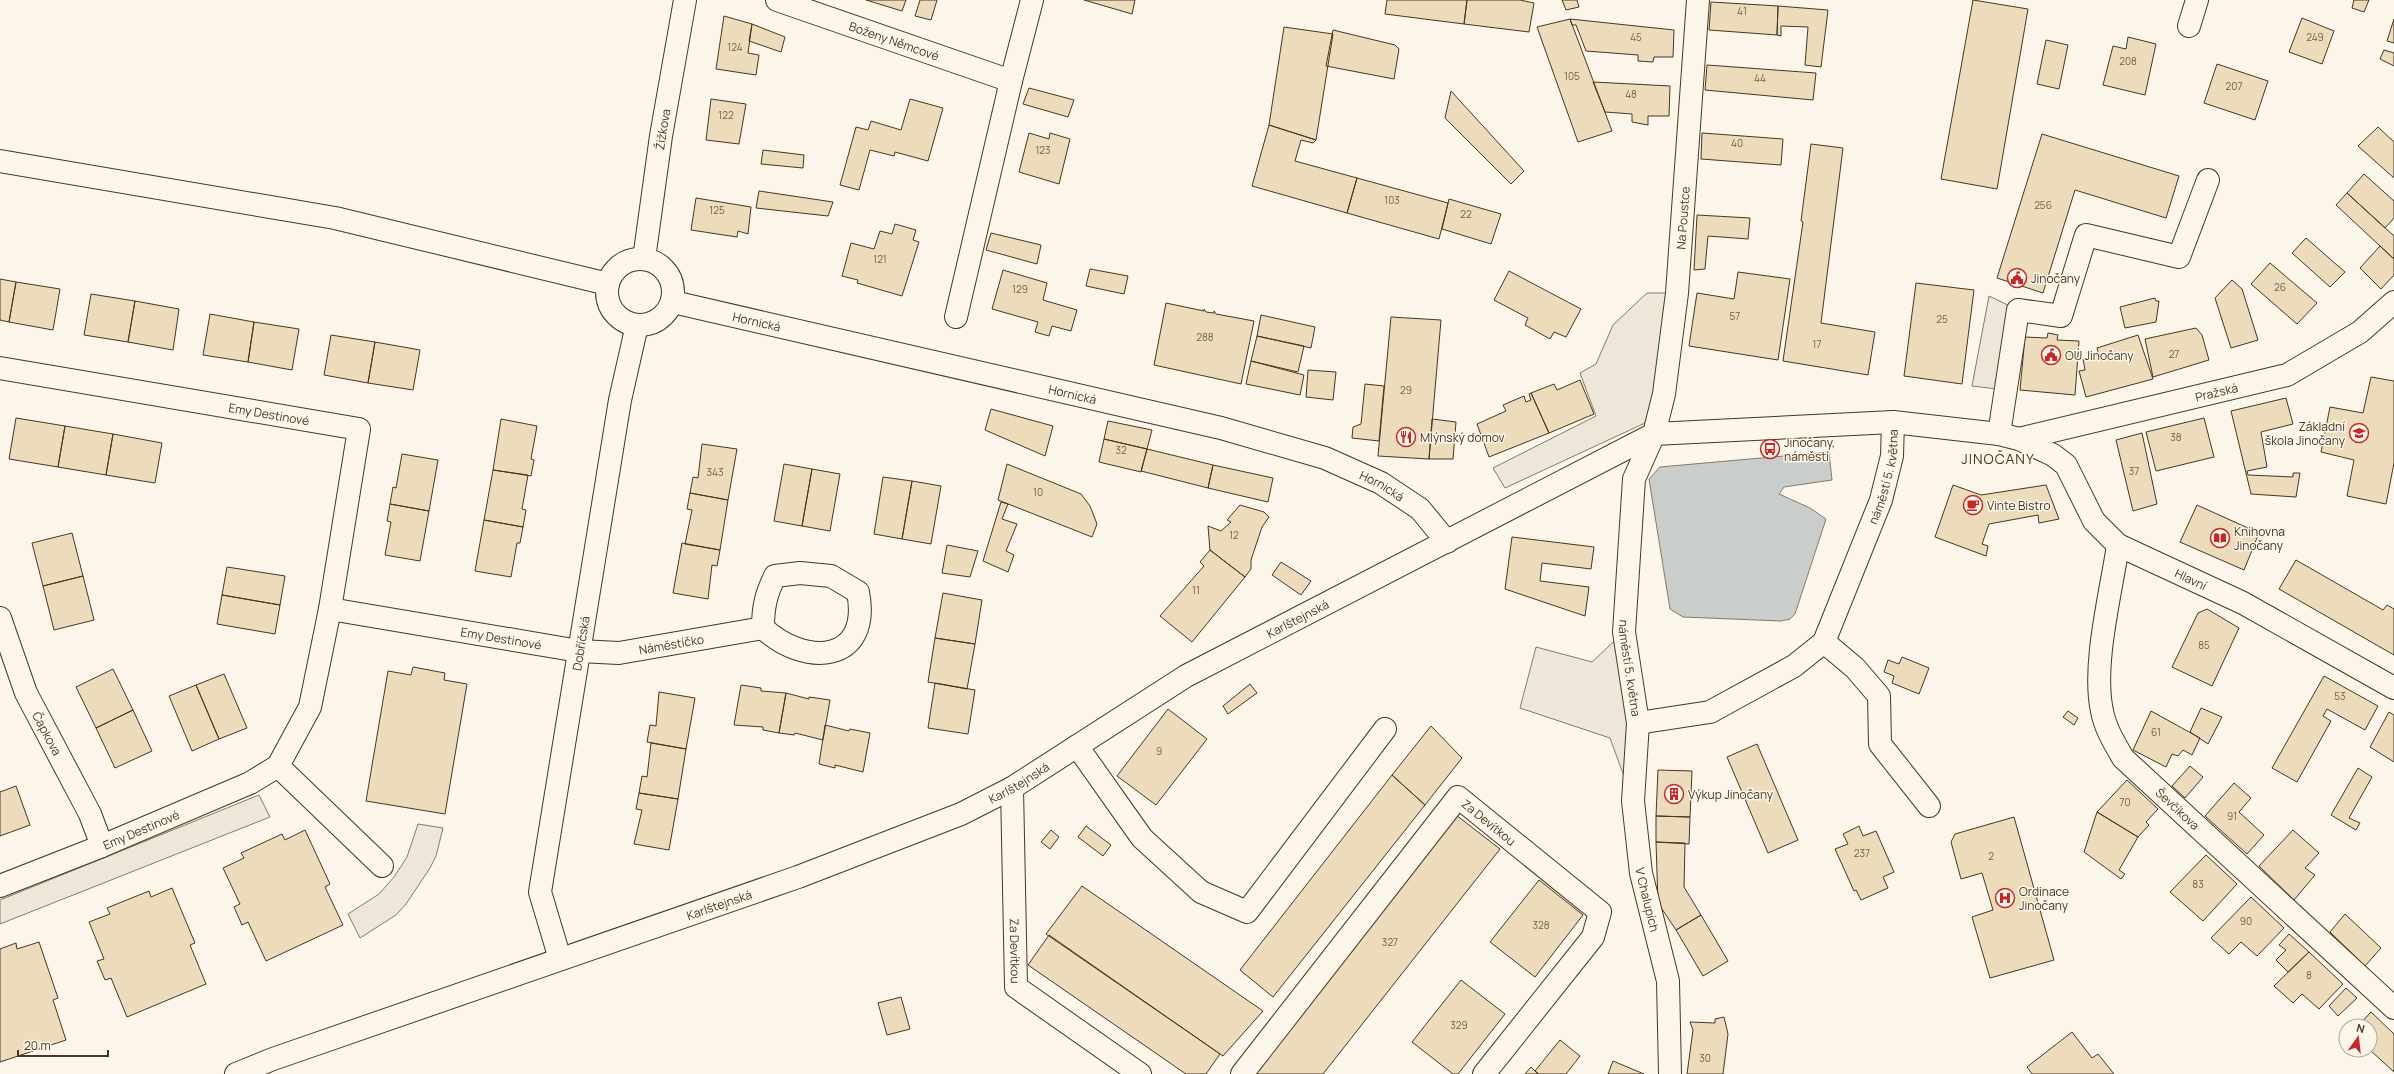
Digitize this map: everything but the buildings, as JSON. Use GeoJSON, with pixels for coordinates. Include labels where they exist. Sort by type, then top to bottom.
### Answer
{"type":"FeatureCollection","features":[{"type":"Feature","properties":{"kind":"street","name":"Žižkova"},"geometry":{"type":"LineString","coordinates":[[644,259],[661,136],[685,0]]}},
{"type":"Feature","properties":{"kind":"street","name":"Boženy Němcové"},"geometry":{"type":"LineString","coordinates":[[777,0],[1011,81]]}},
{"type":"Feature","properties":{"kind":"street"},"geometry":{"type":"LineString","coordinates":[[956,317],[1011,81],[1032,0]]}},
{"type":"Feature","properties":{"kind":"street","name":"Na Poustce"},"geometry":{"type":"LineString","coordinates":[[1654,434],[1664,394],[1677,293],[1698,0]]}},
{"type":"Feature","properties":{"kind":"street"},"geometry":{"type":"LineString","coordinates":[[2189,26],[2197,0]]}},
{"type":"Feature","properties":{"kind":"street"},"geometry":{"type":"LineString","coordinates":[[0,161],[335,218],[608,284]]}},
{"type":"Feature","properties":{"kind":"street"},"geometry":{"type":"LineString","coordinates":[[2009,436],[2018,310],[2061,316],[2086,235],[2179,257],[2208,180]]}},
{"type":"Feature","properties":{"kind":"street"},"geometry":{"type":"LineString","coordinates":[[644,259],[655,262],[665,269],[671,279],[674,290],[673,302],[668,312],[659,320],[648,325],[637,325],[625,322],[616,315],[610,306],[607,295],[608,284],[613,273],[621,265],[632,260],[644,259]]}},
{"type":"Feature","properties":{"kind":"street","name":"Hornická"},"geometry":{"type":"LineString","coordinates":[[673,302],[1221,428],[1325,458],[1381,483],[1420,509],[1447,542]]}},
{"type":"Feature","properties":{"kind":"street","name":"Pražská"},"geometry":{"type":"LineString","coordinates":[[2009,436],[2287,375],[2360,332],[2394,302]]}},
{"type":"Feature","properties":{"kind":"street","name":"Dobříčská"},"geometry":{"type":"LineString","coordinates":[[560,960],[540,892],[620,400],[637,325]]}},
{"type":"Feature","properties":{"kind":"street","name":"Emy Destinové"},"geometry":{"type":"LineString","coordinates":[[0,368],[359,429],[330,609],[310,707],[278,766],[250,783],[102,846],[0,886]]}},
{"type":"Feature","properties":{"kind":"street","name":"náměstí 5. května"},"geometry":{"type":"LineString","coordinates":[[1654,434],[1634,479],[1628,558],[1624,632],[1638,723],[1710,712],[1794,666],[1824,642],[1882,500],[1892,456],[1893,422]]}},
{"type":"Feature","properties":{"kind":"street","name":"náměstí 5. května"},"geometry":{"type":"LineString","coordinates":[[1447,542],[1654,434],[1893,422],[2009,436]]}},
{"type":"Feature","properties":{"kind":"street","name":"Hlavní"},"geometry":{"type":"LineString","coordinates":[[2009,436],[2053,454],[2066,465],[2094,521],[2118,545],[2243,603],[2394,688]]}},
{"type":"Feature","properties":{"kind":"street","name":"Karlštejnská"},"geometry":{"type":"LineString","coordinates":[[236,1074],[273,1058],[806,874],[962,814],[1012,788],[1186,676],[1447,542]]}},
{"type":"Feature","properties":{"kind":"street","name":"Ševčíkova"},"geometry":{"type":"LineString","coordinates":[[2118,545],[2103,636],[2099,693],[2102,713],[2109,732],[2123,758],[2394,1008]]}},
{"type":"Feature","properties":{"kind":"street"},"geometry":{"type":"LineString","coordinates":[[800,573],[831,576],[858,592],[861,610],[858,626],[850,641],[842,649],[823,653],[788,647],[775,639],[763,628],[763,609],[766,592],[775,576],[800,573]]}},
{"type":"Feature","properties":{"kind":"street","name":"Emy Destinové"},"geometry":{"type":"LineString","coordinates":[[330,609],[579,651]]}},
{"type":"Feature","properties":{"kind":"street","name":"Čapkova"},"geometry":{"type":"LineString","coordinates":[[0,618],[26,693],[90,814],[102,846]]}},
{"type":"Feature","properties":{"kind":"street","name":"Náměstíčko"},"geometry":{"type":"LineString","coordinates":[[579,651],[619,653],[763,628]]}},
{"type":"Feature","properties":{"kind":"street"},"geometry":{"type":"LineString","coordinates":[[1824,642],[1855,668],[1879,696],[1880,744],[1928,806]]}},
{"type":"Feature","properties":{"kind":"street","name":"V Chalupích"},"geometry":{"type":"LineString","coordinates":[[1638,723],[1633,801],[1641,873],[1668,981],[1670,1074]]}},
{"type":"Feature","properties":{"kind":"street"},"geometry":{"type":"LineString","coordinates":[[1078,746],[1142,838],[1201,892],[1247,912],[1384,729]]}},
{"type":"Feature","properties":{"kind":"street"},"geometry":{"type":"LineString","coordinates":[[278,766],[382,866]]}},
{"type":"Feature","properties":{"kind":"street","name":"Za Devítkou"},"geometry":{"type":"LineString","coordinates":[[1012,788],[1016,987],[1140,1074]]}},
{"type":"Feature","properties":{"kind":"street","name":"Za Devítkou"},"geometry":{"type":"LineString","coordinates":[[1242,1074],[1458,797],[1600,912],[1593,937],[1484,1074]]}},
{"type":"Feature","properties":{"kind":"shaded area"},"geometry":{"type":"Polygon","coordinates":[[[1647,293],[1677,293],[1658,417],[1505,488],[1493,468],[1596,416],[1580,373],[1596,364],[1613,325],[1647,293]]]}},
{"type":"Feature","properties":{"kind":"shaded area"},"geometry":{"type":"Polygon","coordinates":[[[1989,296],[2018,310],[2006,390],[1972,386],[1989,296]]]}},
{"type":"Feature","properties":{"kind":"shaded area"},"geometry":{"type":"Polygon","coordinates":[[[1829,452],[1832,480],[1784,487],[1779,494],[1810,508],[1826,519],[1795,614],[1790,619],[1781,621],[1683,617],[1670,609],[1649,479],[1660,467],[1829,452]]]}},
{"type":"Feature","properties":{"kind":"shaded area"},"geometry":{"type":"Polygon","coordinates":[[[1624,632],[1633,801],[1610,738],[1520,708],[1536,647],[1592,662],[1624,632]]]}},
{"type":"Feature","properties":{"kind":"shaded area"},"geometry":{"type":"Polygon","coordinates":[[[259,795],[270,817],[0,924],[0,900],[259,795]]]}},
{"type":"Feature","properties":{"kind":"shaded area"},"geometry":{"type":"Polygon","coordinates":[[[418,824],[443,828],[436,856],[430,868],[406,904],[396,915],[360,938],[348,914],[379,894],[394,877],[407,857],[418,824]]]}},
{"type":"Feature","properties":{"kind":"place","name":"Jinočany"},"geometry":{"type":"Point","coordinates":[2017,278]}},
{"type":"Feature","properties":{"kind":"place","name":"OÚ Jinočany"},"geometry":{"type":"Point","coordinates":[2051,355]}},
{"type":"Feature","properties":{"kind":"place","name":"Základní škola Jinočany"},"geometry":{"type":"Point","coordinates":[2359,433]}},
{"type":"Feature","properties":{"kind":"place","name":"Mlýnský domov"},"geometry":{"type":"Point","coordinates":[1406,437]}},
{"type":"Feature","properties":{"kind":"place","name":"Jinočany, náměstí"},"geometry":{"type":"Point","coordinates":[1770,449]}},
{"type":"Feature","properties":{"kind":"place","name":"Vinte Bistro"},"geometry":{"type":"Point","coordinates":[1973,505]}},
{"type":"Feature","properties":{"kind":"place","name":"Knihovna Jinočany"},"geometry":{"type":"Point","coordinates":[2220,538]}},
{"type":"Feature","properties":{"kind":"place","name":"Výkup Jinočany"},"geometry":{"type":"Point","coordinates":[1674,794]}},
{"type":"Feature","properties":{"kind":"place","name":"Ordinace Jinočany"},"geometry":{"type":"Point","coordinates":[2005,898]}},
{"type":"Feature","properties":{"kind":"district","name":"JINOČANY"},"geometry":{"type":"Point","coordinates":[1998,458]}}]}
